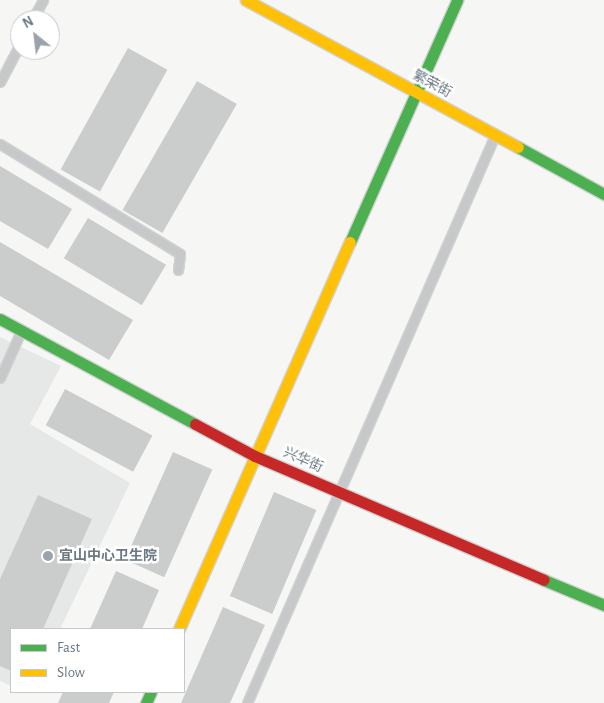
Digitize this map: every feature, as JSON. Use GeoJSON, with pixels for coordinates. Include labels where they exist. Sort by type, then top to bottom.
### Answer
{"type":"FeatureCollection","features":[{"type":"Feature","properties":{"kind":"street","name":"繁荣街"},"geometry":{"type":"LineString","coordinates":[[246,0],[604,194]]}},
{"type":"Feature","properties":{"kind":"street"},"geometry":{"type":"LineString","coordinates":[[179,628],[457,0]]}},
{"type":"Feature","properties":{"kind":"street","name":"兴华街"},"geometry":{"type":"LineString","coordinates":[[0,319],[255,456],[604,605]]}},
{"type":"Feature","properties":{"kind":"lane"},"geometry":{"type":"LineString","coordinates":[[0,82],[12,60]]}},
{"type":"Feature","properties":{"kind":"lane"},"geometry":{"type":"LineString","coordinates":[[247,703],[495,135]]}},
{"type":"Feature","properties":{"kind":"lane"},"geometry":{"type":"LineString","coordinates":[[0,144],[180,254],[178,270]]}},
{"type":"Feature","properties":{"kind":"lane"},"geometry":{"type":"LineString","coordinates":[[0,378],[21,331]]}},
{"type":"Feature","properties":{"kind":"shaded area","name":"宜山中心卫生院"},"geometry":{"type":"Polygon","coordinates":[[[0,337],[61,366],[30,424],[130,483],[60,628],[10,628],[10,686],[0,681],[0,337]]]}},
{"type":"Feature","properties":{"kind":"building"},"geometry":{"type":"Polygon","coordinates":[[[128,48],[167,70],[100,191],[61,170],[128,48]]]}},
{"type":"Feature","properties":{"kind":"building"},"geometry":{"type":"Polygon","coordinates":[[[197,81],[237,104],[162,233],[123,210],[197,81]]]}},
{"type":"Feature","properties":{"kind":"building"},"geometry":{"type":"Polygon","coordinates":[[[0,166],[72,209],[48,249],[0,221],[0,166]]]}},
{"type":"Feature","properties":{"kind":"building"},"geometry":{"type":"Polygon","coordinates":[[[88,218],[166,265],[142,305],[64,258],[88,218]]]}},
{"type":"Feature","properties":{"kind":"building"},"geometry":{"type":"Polygon","coordinates":[[[0,242],[133,320],[109,360],[0,296],[0,242]]]}},
{"type":"Feature","properties":{"kind":"building"},"geometry":{"type":"Polygon","coordinates":[[[65,389],[152,435],[133,472],[46,425],[65,389]]]}},
{"type":"Feature","properties":{"kind":"building"},"geometry":{"type":"Polygon","coordinates":[[[173,452],[212,469],[164,577],[125,560],[173,452]]]}},
{"type":"Feature","properties":{"kind":"building"},"geometry":{"type":"Polygon","coordinates":[[[274,492],[316,510],[272,614],[230,596],[274,492]]]}},
{"type":"Feature","properties":{"kind":"building"},"geometry":{"type":"Polygon","coordinates":[[[38,495],[92,519],[43,628],[10,628],[10,671],[0,666],[0,579],[38,495]]]}},
{"type":"Feature","properties":{"kind":"building"},"geometry":{"type":"Polygon","coordinates":[[[116,571],[159,590],[142,628],[90,628],[116,571]]]}},
{"type":"Feature","properties":{"kind":"building"},"geometry":{"type":"Polygon","coordinates":[[[223,607],[265,625],[230,703],[181,703],[223,607]]]}},
{"type":"Feature","properties":{"kind":"building"},"geometry":{"type":"Polygon","coordinates":[[[63,693],[114,693],[109,703],[58,703],[63,693]]]}},
{"type":"Feature","properties":{"kind":"traffic: fast"},"geometry":{"type":"LineString","coordinates":[[350,242],[457,0]]}},
{"type":"Feature","properties":{"kind":"traffic: fast"},"geometry":{"type":"LineString","coordinates":[[518,147],[604,194]]}},
{"type":"Feature","properties":{"kind":"traffic: fast"},"geometry":{"type":"LineString","coordinates":[[0,319],[195,424]]}},
{"type":"Feature","properties":{"kind":"traffic: fast"},"geometry":{"type":"LineString","coordinates":[[544,580],[604,605]]}},
{"type":"Feature","properties":{"kind":"traffic: fast"},"geometry":{"type":"LineString","coordinates":[[146,703],[151,693]]}},
{"type":"Feature","properties":{"kind":"traffic: slow"},"geometry":{"type":"LineString","coordinates":[[246,0],[518,147]]}},
{"type":"Feature","properties":{"kind":"traffic: slow"},"geometry":{"type":"LineString","coordinates":[[179,628],[350,242]]}},
{"type":"Feature","properties":{"kind":"traffic: jam"},"geometry":{"type":"LineString","coordinates":[[195,424],[255,456],[544,580]]}},
{"type":"Feature","properties":{"kind":"place","name":"宜山中心卫生院"},"geometry":{"type":"Point","coordinates":[48,556]}}]}
